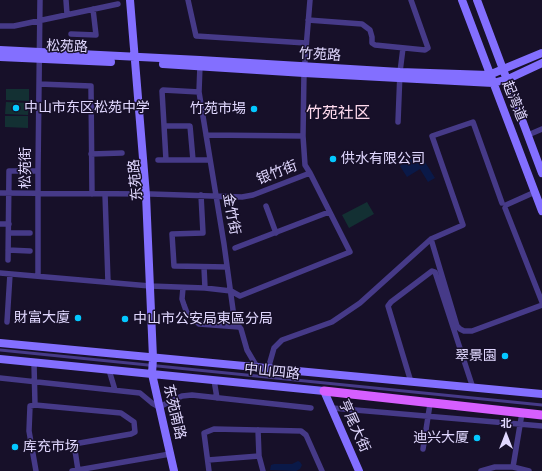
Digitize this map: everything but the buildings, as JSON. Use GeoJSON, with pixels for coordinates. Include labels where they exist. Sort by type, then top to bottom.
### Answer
{"type":"FeatureCollection","features":[{"type":"Feature","properties":{"kind":"main road","name":"中山四路"},"geometry":{"type":"LineString","coordinates":[[324,391],[430,404],[542,415]]}},
{"type":"Feature","properties":{"kind":"street","name":"松苑街"},"geometry":{"type":"LineString","coordinates":[[38,276],[40,0]]}},
{"type":"Feature","properties":{"kind":"street"},"geometry":{"type":"LineString","coordinates":[[66,0],[66,14]]}},
{"type":"Feature","properties":{"kind":"street","name":"东苑路"},"geometry":{"type":"LineString","coordinates":[[130,0],[148,194],[153,286],[155,367]]}},
{"type":"Feature","properties":{"kind":"street","name":"东苑路"},"geometry":{"type":"LineString","coordinates":[[135,0],[136,60]]}},
{"type":"Feature","properties":{"kind":"street"},"geometry":{"type":"LineString","coordinates":[[188,0],[196,36],[306,43]]}},
{"type":"Feature","properties":{"kind":"street","name":"银竹街"},"geometry":{"type":"LineString","coordinates":[[0,193],[148,194],[242,197],[253,195],[310,173],[306,165],[303,136],[304,70],[310,0]]}},
{"type":"Feature","properties":{"kind":"street"},"geometry":{"type":"LineString","coordinates":[[308,20],[362,24],[370,30],[372,43],[374,45],[425,50],[428,48],[411,0]]}},
{"type":"Feature","properties":{"kind":"street","name":"起湾道"},"geometry":{"type":"LineString","coordinates":[[462,0],[542,211]]}},
{"type":"Feature","properties":{"kind":"street","name":"起湾道"},"geometry":{"type":"LineString","coordinates":[[477,0],[504,68],[542,172]]}},
{"type":"Feature","properties":{"kind":"street"},"geometry":{"type":"LineString","coordinates":[[0,26],[14,26],[40,19],[118,4]]}},
{"type":"Feature","properties":{"kind":"street"},"geometry":{"type":"LineString","coordinates":[[70,34],[96,35],[93,9]]}},
{"type":"Feature","properties":{"kind":"street"},"geometry":{"type":"LineString","coordinates":[[398,122],[403,48]]}},
{"type":"Feature","properties":{"kind":"street","name":"松苑路"},"geometry":{"type":"LineString","coordinates":[[0,50],[39,56]]}},
{"type":"Feature","properties":{"kind":"street","name":"竹苑路"},"geometry":{"type":"LineString","coordinates":[[400,75],[490,75],[542,53]]}},
{"type":"Feature","properties":{"kind":"street","name":"松苑路"},"geometry":{"type":"LineString","coordinates":[[0,57],[39,56],[136,60]]}},
{"type":"Feature","properties":{"kind":"street","name":"竹苑路"},"geometry":{"type":"LineString","coordinates":[[136,60],[400,75],[493,83],[508,79],[542,63]]}},
{"type":"Feature","properties":{"kind":"street","name":"金竹街"},"geometry":{"type":"LineString","coordinates":[[200,63],[199,92],[234,317],[247,350],[256,367]]}},
{"type":"Feature","properties":{"kind":"street"},"geometry":{"type":"LineString","coordinates":[[39,84],[91,86],[92,194]]}},
{"type":"Feature","properties":{"kind":"street"},"geometry":{"type":"LineString","coordinates":[[166,160],[161,93],[163,90],[199,92]]}},
{"type":"Feature","properties":{"kind":"street"},"geometry":{"type":"LineString","coordinates":[[91,109],[118,110]]}},
{"type":"Feature","properties":{"kind":"street"},"geometry":{"type":"LineString","coordinates":[[268,369],[274,348],[282,340],[332,322],[360,303],[431,239],[463,225],[432,136],[473,122],[542,302]]}},
{"type":"Feature","properties":{"kind":"street"},"geometry":{"type":"LineString","coordinates":[[164,126],[190,126],[193,160]]}},
{"type":"Feature","properties":{"kind":"street"},"geometry":{"type":"LineString","coordinates":[[512,131],[525,126]]}},
{"type":"Feature","properties":{"kind":"street"},"geometry":{"type":"LineString","coordinates":[[528,135],[542,129]]}},
{"type":"Feature","properties":{"kind":"street"},"geometry":{"type":"LineString","coordinates":[[206,135],[303,136]]}},
{"type":"Feature","properties":{"kind":"street"},"geometry":{"type":"LineString","coordinates":[[91,154],[122,153]]}},
{"type":"Feature","properties":{"kind":"street"},"geometry":{"type":"LineString","coordinates":[[158,160],[210,160]]}},
{"type":"Feature","properties":{"kind":"street"},"geometry":{"type":"LineString","coordinates":[[8,260],[9,171],[38,171]]}},
{"type":"Feature","properties":{"kind":"street"},"geometry":{"type":"LineString","coordinates":[[0,273],[153,286],[205,288],[231,291],[240,296],[350,252],[310,173]]}},
{"type":"Feature","properties":{"kind":"street"},"geometry":{"type":"LineString","coordinates":[[504,205],[535,192]]}},
{"type":"Feature","properties":{"kind":"street"},"geometry":{"type":"LineString","coordinates":[[105,194],[108,282]]}},
{"type":"Feature","properties":{"kind":"street"},"geometry":{"type":"LineString","coordinates":[[201,195],[203,232],[172,234],[174,266],[227,267]]}},
{"type":"Feature","properties":{"kind":"street"},"geometry":{"type":"LineString","coordinates":[[266,206],[276,233]]}},
{"type":"Feature","properties":{"kind":"street"},"geometry":{"type":"LineString","coordinates":[[235,248],[329,212]]}},
{"type":"Feature","properties":{"kind":"street"},"geometry":{"type":"LineString","coordinates":[[0,224],[9,224]]}},
{"type":"Feature","properties":{"kind":"street"},"geometry":{"type":"LineString","coordinates":[[9,232],[30,233]]}},
{"type":"Feature","properties":{"kind":"street"},"geometry":{"type":"LineString","coordinates":[[431,239],[457,326],[460,329],[464,331],[472,331],[542,305]]}},
{"type":"Feature","properties":{"kind":"street"},"geometry":{"type":"LineString","coordinates":[[8,250],[30,251]]}},
{"type":"Feature","properties":{"kind":"street"},"geometry":{"type":"LineString","coordinates":[[204,267],[205,288]]}},
{"type":"Feature","properties":{"kind":"street"},"geometry":{"type":"LineString","coordinates":[[411,382],[388,306],[391,302],[432,271],[435,272],[473,388]]}},
{"type":"Feature","properties":{"kind":"street"},"geometry":{"type":"LineString","coordinates":[[7,322],[10,274]]}},
{"type":"Feature","properties":{"kind":"street"},"geometry":{"type":"LineString","coordinates":[[183,288],[182,299],[187,313],[199,324],[239,327]]}},
{"type":"Feature","properties":{"kind":"street","name":"中山四路"},"geometry":{"type":"LineString","coordinates":[[0,343],[155,367],[214,380],[324,391]]}},
{"type":"Feature","properties":{"kind":"street","name":"中山四路"},"geometry":{"type":"LineString","coordinates":[[0,359],[109,370],[155,367],[256,367],[542,394]]}},
{"type":"Feature","properties":{"kind":"street"},"geometry":{"type":"LineString","coordinates":[[34,363],[35,405]]}},
{"type":"Feature","properties":{"kind":"street","name":"东苑南路"},"geometry":{"type":"LineString","coordinates":[[155,367],[174,471]]}},
{"type":"Feature","properties":{"kind":"street"},"geometry":{"type":"LineString","coordinates":[[109,370],[115,390]]}},
{"type":"Feature","properties":{"kind":"street"},"geometry":{"type":"LineString","coordinates":[[0,378],[140,393],[152,403],[161,406],[182,396],[192,395],[311,408]]}},
{"type":"Feature","properties":{"kind":"street"},"geometry":{"type":"LineString","coordinates":[[214,380],[217,398]]}},
{"type":"Feature","properties":{"kind":"street","name":"亨尾大街"},"geometry":{"type":"LineString","coordinates":[[324,391],[359,471]]}},
{"type":"Feature","properties":{"kind":"street"},"geometry":{"type":"LineString","coordinates":[[423,449],[430,404]]}},
{"type":"Feature","properties":{"kind":"street"},"geometry":{"type":"LineString","coordinates":[[36,471],[29,430],[30,406],[35,405],[121,413],[134,422],[135,432],[131,434],[74,444],[75,470],[170,454]]}},
{"type":"Feature","properties":{"kind":"street","name":"东苑南路"},"geometry":{"type":"LineString","coordinates":[[161,406],[177,471]]}},
{"type":"Feature","properties":{"kind":"street"},"geometry":{"type":"LineString","coordinates":[[332,408],[542,426]]}},
{"type":"Feature","properties":{"kind":"street"},"geometry":{"type":"LineString","coordinates":[[513,467],[522,413]]}},
{"type":"Feature","properties":{"kind":"street"},"geometry":{"type":"LineString","coordinates":[[209,471],[204,434],[214,429],[301,431],[306,434],[320,470]]}},
{"type":"Feature","properties":{"kind":"street"},"geometry":{"type":"LineString","coordinates":[[258,430],[259,456],[263,471]]}},
{"type":"Feature","properties":{"kind":"street"},"geometry":{"type":"LineString","coordinates":[[208,460],[259,456]]}},
{"type":"Feature","properties":{"kind":"street"},"geometry":{"type":"LineString","coordinates":[[481,471],[495,467],[513,467],[528,471]]}},
{"type":"Feature","properties":{"kind":"lane"},"geometry":{"type":"LineString","coordinates":[[0,350],[155,367],[542,405]]}},
{"type":"Feature","properties":{"kind":"lane"},"geometry":{"type":"LineString","coordinates":[[0,356],[155,367],[314,387],[542,411]]}},
{"type":"Feature","properties":{"kind":"lane"},"geometry":{"type":"LineString","coordinates":[[314,387],[324,391]]}},
{"type":"Feature","properties":{"kind":"green space"},"geometry":{"type":"Polygon","coordinates":[[[6,89],[29,89],[29,101],[6,100],[6,89]]]}},
{"type":"Feature","properties":{"kind":"green space"},"geometry":{"type":"Polygon","coordinates":[[[6,102],[29,103],[28,115],[5,114],[6,102]]]}},
{"type":"Feature","properties":{"kind":"green space"},"geometry":{"type":"Polygon","coordinates":[[[5,116],[28,116],[28,128],[5,127],[5,116]]]}},
{"type":"Feature","properties":{"kind":"green space"},"geometry":{"type":"Polygon","coordinates":[[[367,202],[374,214],[349,228],[342,215],[367,202]]]}},
{"type":"Feature","properties":{"kind":"water"},"geometry":{"type":"Polygon","coordinates":[[[420,154],[435,178],[428,182],[420,169],[407,177],[400,166],[420,154]]]}},
{"type":"Feature","properties":{"kind":"water"},"geometry":{"type":"Polygon","coordinates":[[[298,461],[302,465],[300,469],[296,471],[270,470],[271,465],[274,464],[292,464],[298,461]]]}},
{"type":"Feature","properties":{"kind":"place","name":"中山市东区松苑中学"},"geometry":{"type":"Point","coordinates":[16,108]}},
{"type":"Feature","properties":{"kind":"place","name":"竹苑市場"},"geometry":{"type":"Point","coordinates":[254,109]}},
{"type":"Feature","properties":{"kind":"place","name":"供水有限公司"},"geometry":{"type":"Point","coordinates":[333,159]}},
{"type":"Feature","properties":{"kind":"place","name":"財富大廈"},"geometry":{"type":"Point","coordinates":[78,318]}},
{"type":"Feature","properties":{"kind":"place","name":"中山市公安局東區分局"},"geometry":{"type":"Point","coordinates":[125,319]}},
{"type":"Feature","properties":{"kind":"place","name":"翠景園"},"geometry":{"type":"Point","coordinates":[505,356]}},
{"type":"Feature","properties":{"kind":"place","name":"迪兴大厦"},"geometry":{"type":"Point","coordinates":[477,438]}},
{"type":"Feature","properties":{"kind":"place","name":"库充市场"},"geometry":{"type":"Point","coordinates":[15,447]}},
{"type":"Feature","properties":{"kind":"district","name":"竹苑社区"},"geometry":{"type":"Point","coordinates":[338,114]}}]}
